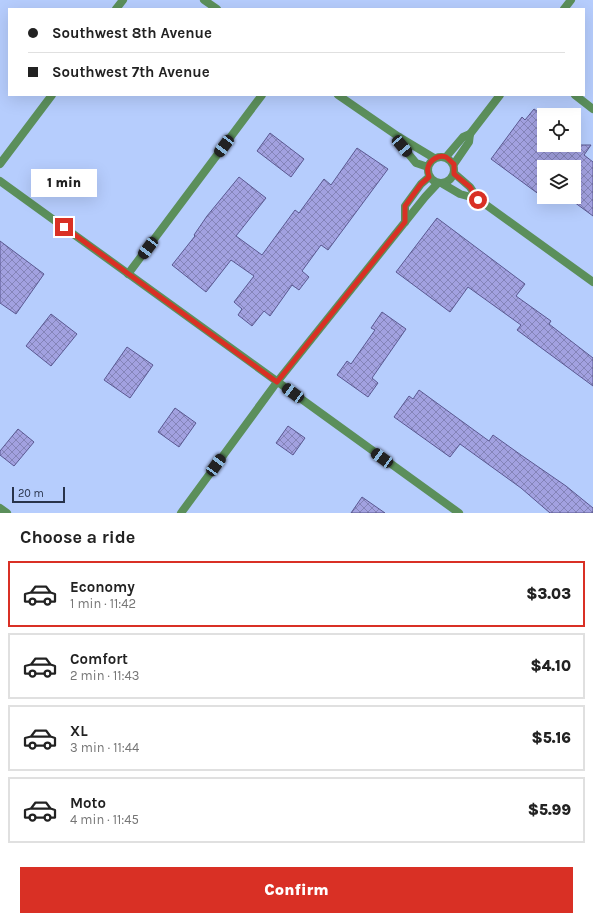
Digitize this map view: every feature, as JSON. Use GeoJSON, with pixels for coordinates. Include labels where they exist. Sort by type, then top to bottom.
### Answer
{"type":"FeatureCollection","features":[{"type":"Feature","properties":{"kind":"street"},"geometry":{"type":"LineString","coordinates":[[117,8],[123,0]]}},
{"type":"Feature","properties":{"kind":"street"},"geometry":{"type":"LineString","coordinates":[[204,0],[216,8]]}},
{"type":"Feature","properties":{"kind":"street"},"geometry":{"type":"LineString","coordinates":[[565,8],[571,0]]}},
{"type":"Feature","properties":{"kind":"street"},"geometry":{"type":"LineString","coordinates":[[0,164],[51,96]]}},
{"type":"Feature","properties":{"kind":"street"},"geometry":{"type":"LineString","coordinates":[[128,274],[261,96]]}},
{"type":"Feature","properties":{"kind":"street"},"geometry":{"type":"LineString","coordinates":[[339,96],[398,137],[434,158]]}},
{"type":"Feature","properties":{"kind":"street"},"geometry":{"type":"LineString","coordinates":[[446,157],[463,137],[470,134],[499,96]]}},
{"type":"Feature","properties":{"kind":"street"},"geometry":{"type":"LineString","coordinates":[[576,96],[593,108]]}},
{"type":"Feature","properties":{"kind":"street"},"geometry":{"type":"LineString","coordinates":[[181,513],[277,382],[405,222],[440,184],[448,182],[454,174],[454,164],[469,142],[470,134]]}},
{"type":"Feature","properties":{"kind":"street"},"geometry":{"type":"LineString","coordinates":[[398,137],[402,146],[416,162],[428,167]]}},
{"type":"Feature","properties":{"kind":"street"},"geometry":{"type":"LineString","coordinates":[[454,164],[446,157],[440,156],[434,158],[428,167],[429,177],[460,194],[478,200],[593,282]]}},
{"type":"Feature","properties":{"kind":"street"},"geometry":{"type":"LineString","coordinates":[[454,174],[470,187],[478,200]]}},
{"type":"Feature","properties":{"kind":"street"},"geometry":{"type":"LineString","coordinates":[[405,222],[405,206],[421,184],[429,177]]}},
{"type":"Feature","properties":{"kind":"street"},"geometry":{"type":"LineString","coordinates":[[0,181],[459,513]]}},
{"type":"Feature","properties":{"kind":"street"},"geometry":{"type":"LineString","coordinates":[[0,508],[7,513]]}},
{"type":"Feature","properties":{"kind":"building"},"geometry":{"type":"Polygon","coordinates":[[[534,109],[537,111],[537,152],[581,152],[581,145],[591,145],[584,155],[593,162],[593,216],[577,204],[581,204],[581,160],[537,160],[537,193],[491,159],[522,117],[525,120],[534,109]]]}},
{"type":"Feature","properties":{"kind":"building"},"geometry":{"type":"Polygon","coordinates":[[[270,133],[304,159],[291,177],[257,151],[270,133]]]}},
{"type":"Feature","properties":{"kind":"building"},"geometry":{"type":"Polygon","coordinates":[[[357,148],[388,169],[328,250],[321,245],[302,271],[309,277],[299,290],[292,285],[270,316],[264,311],[252,326],[238,315],[242,309],[234,302],[254,276],[231,260],[206,292],[172,265],[195,236],[194,235],[207,216],[239,177],[266,198],[236,236],[262,255],[295,210],[299,213],[324,179],[331,185],[357,148]]]}},
{"type":"Feature","properties":{"kind":"building"},"geometry":{"type":"Polygon","coordinates":[[[437,218],[525,284],[516,296],[551,321],[549,324],[593,358],[593,386],[517,330],[521,325],[468,287],[450,312],[396,272],[437,218]]]}},
{"type":"Feature","properties":{"kind":"building"},"geometry":{"type":"Polygon","coordinates":[[[0,241],[44,274],[16,314],[0,303],[0,241]]]}},
{"type":"Feature","properties":{"kind":"building"},"geometry":{"type":"Polygon","coordinates":[[[382,312],[406,329],[372,378],[378,383],[368,397],[337,375],[347,361],[351,364],[375,330],[371,328],[382,312]]]}},
{"type":"Feature","properties":{"kind":"building"},"geometry":{"type":"Polygon","coordinates":[[[51,314],[77,334],[51,366],[26,346],[51,314]]]}},
{"type":"Feature","properties":{"kind":"building"},"geometry":{"type":"Polygon","coordinates":[[[127,347],[153,365],[130,398],[104,380],[127,347]]]}},
{"type":"Feature","properties":{"kind":"building"},"geometry":{"type":"Polygon","coordinates":[[[419,390],[489,441],[493,435],[566,486],[593,508],[593,513],[550,513],[521,488],[460,444],[450,457],[394,417],[409,396],[413,399],[419,390]]]}},
{"type":"Feature","properties":{"kind":"building"},"geometry":{"type":"Polygon","coordinates":[[[175,408],[196,423],[179,447],[158,432],[175,408]]]}},
{"type":"Feature","properties":{"kind":"building"},"geometry":{"type":"Polygon","coordinates":[[[288,426],[305,438],[293,455],[276,443],[288,426]]]}},
{"type":"Feature","properties":{"kind":"building"},"geometry":{"type":"Polygon","coordinates":[[[18,429],[34,442],[14,466],[0,455],[0,451],[18,429]]]}},
{"type":"Feature","properties":{"kind":"building"},"geometry":{"type":"Polygon","coordinates":[[[362,497],[385,513],[351,513],[362,497]]]}},
{"type":"Feature","properties":{"kind":"route"},"geometry":{"type":"LineString","coordinates":[[64,227],[277,382],[405,222],[405,206],[421,184],[429,177],[428,167],[434,158],[440,156],[446,157],[454,164],[454,174],[470,187],[478,200]]}}]}
